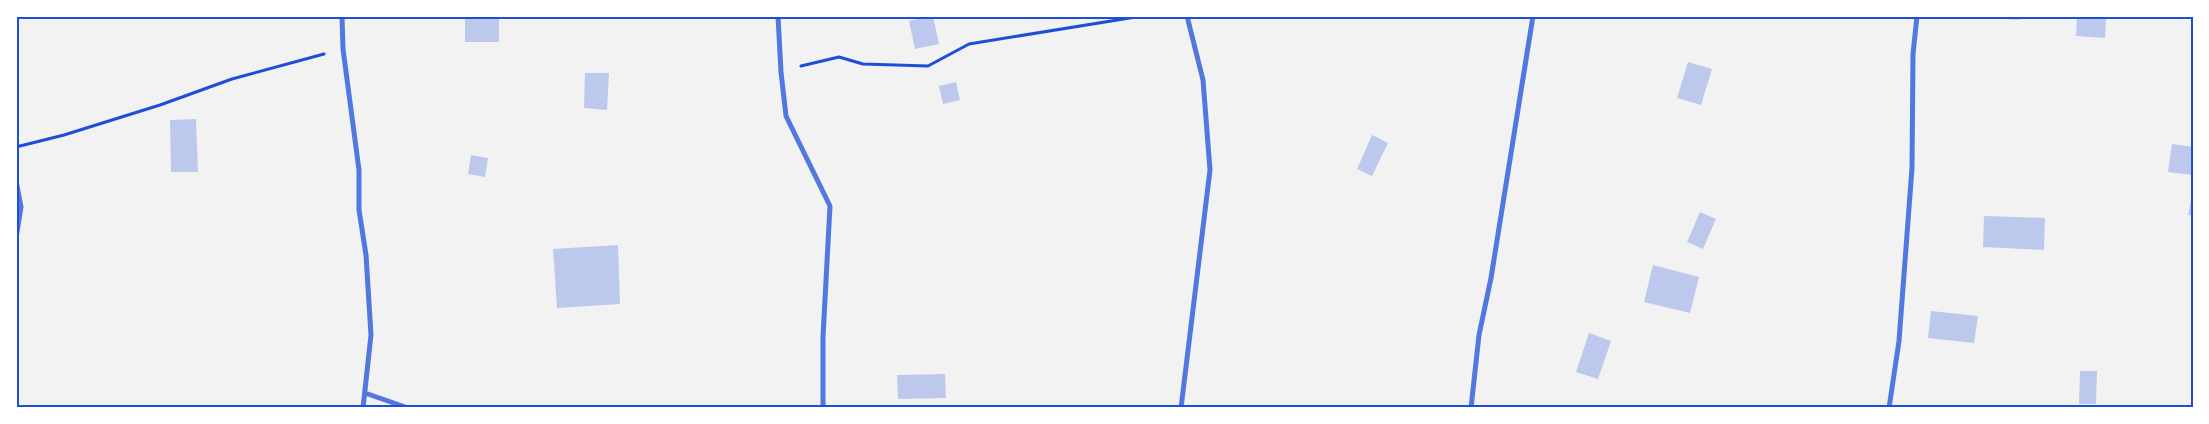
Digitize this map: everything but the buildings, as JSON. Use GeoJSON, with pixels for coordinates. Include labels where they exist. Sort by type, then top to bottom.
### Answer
{"type":"FeatureCollection","features":[{"type":"Feature","properties":{"kind":"street"},"geometry":{"type":"LineString","coordinates":[[342,16],[343,49],[359,170],[359,210],[366,255],[371,335],[363,408]]}},
{"type":"Feature","properties":{"kind":"street"},"geometry":{"type":"LineString","coordinates":[[778,16],[786,116],[830,206],[823,337],[823,408]]}},
{"type":"Feature","properties":{"kind":"street"},"geometry":{"type":"LineString","coordinates":[[1181,408],[1210,170],[1203,80],[1187,16]]}},
{"type":"Feature","properties":{"kind":"street"},"geometry":{"type":"LineString","coordinates":[[1471,408],[1479,335],[1491,278],[1533,16]]}},
{"type":"Feature","properties":{"kind":"street"},"geometry":{"type":"LineString","coordinates":[[1889,408],[1899,340],[1912,177],[1913,54],[1917,16]]}},
{"type":"Feature","properties":{"kind":"street"},"geometry":{"type":"LineString","coordinates":[[16,181],[20,207],[16,238]]}},
{"type":"Feature","properties":{"kind":"street"},"geometry":{"type":"LineString","coordinates":[[365,393],[408,408]]}},
{"type":"Feature","properties":{"kind":"path"},"geometry":{"type":"LineString","coordinates":[[781,72],[839,57],[863,64],[928,66],[969,44],[1142,16]]}},
{"type":"Feature","properties":{"kind":"path"},"geometry":{"type":"LineString","coordinates":[[16,147],[73,133],[160,105],[232,78],[343,49]]}}]}
